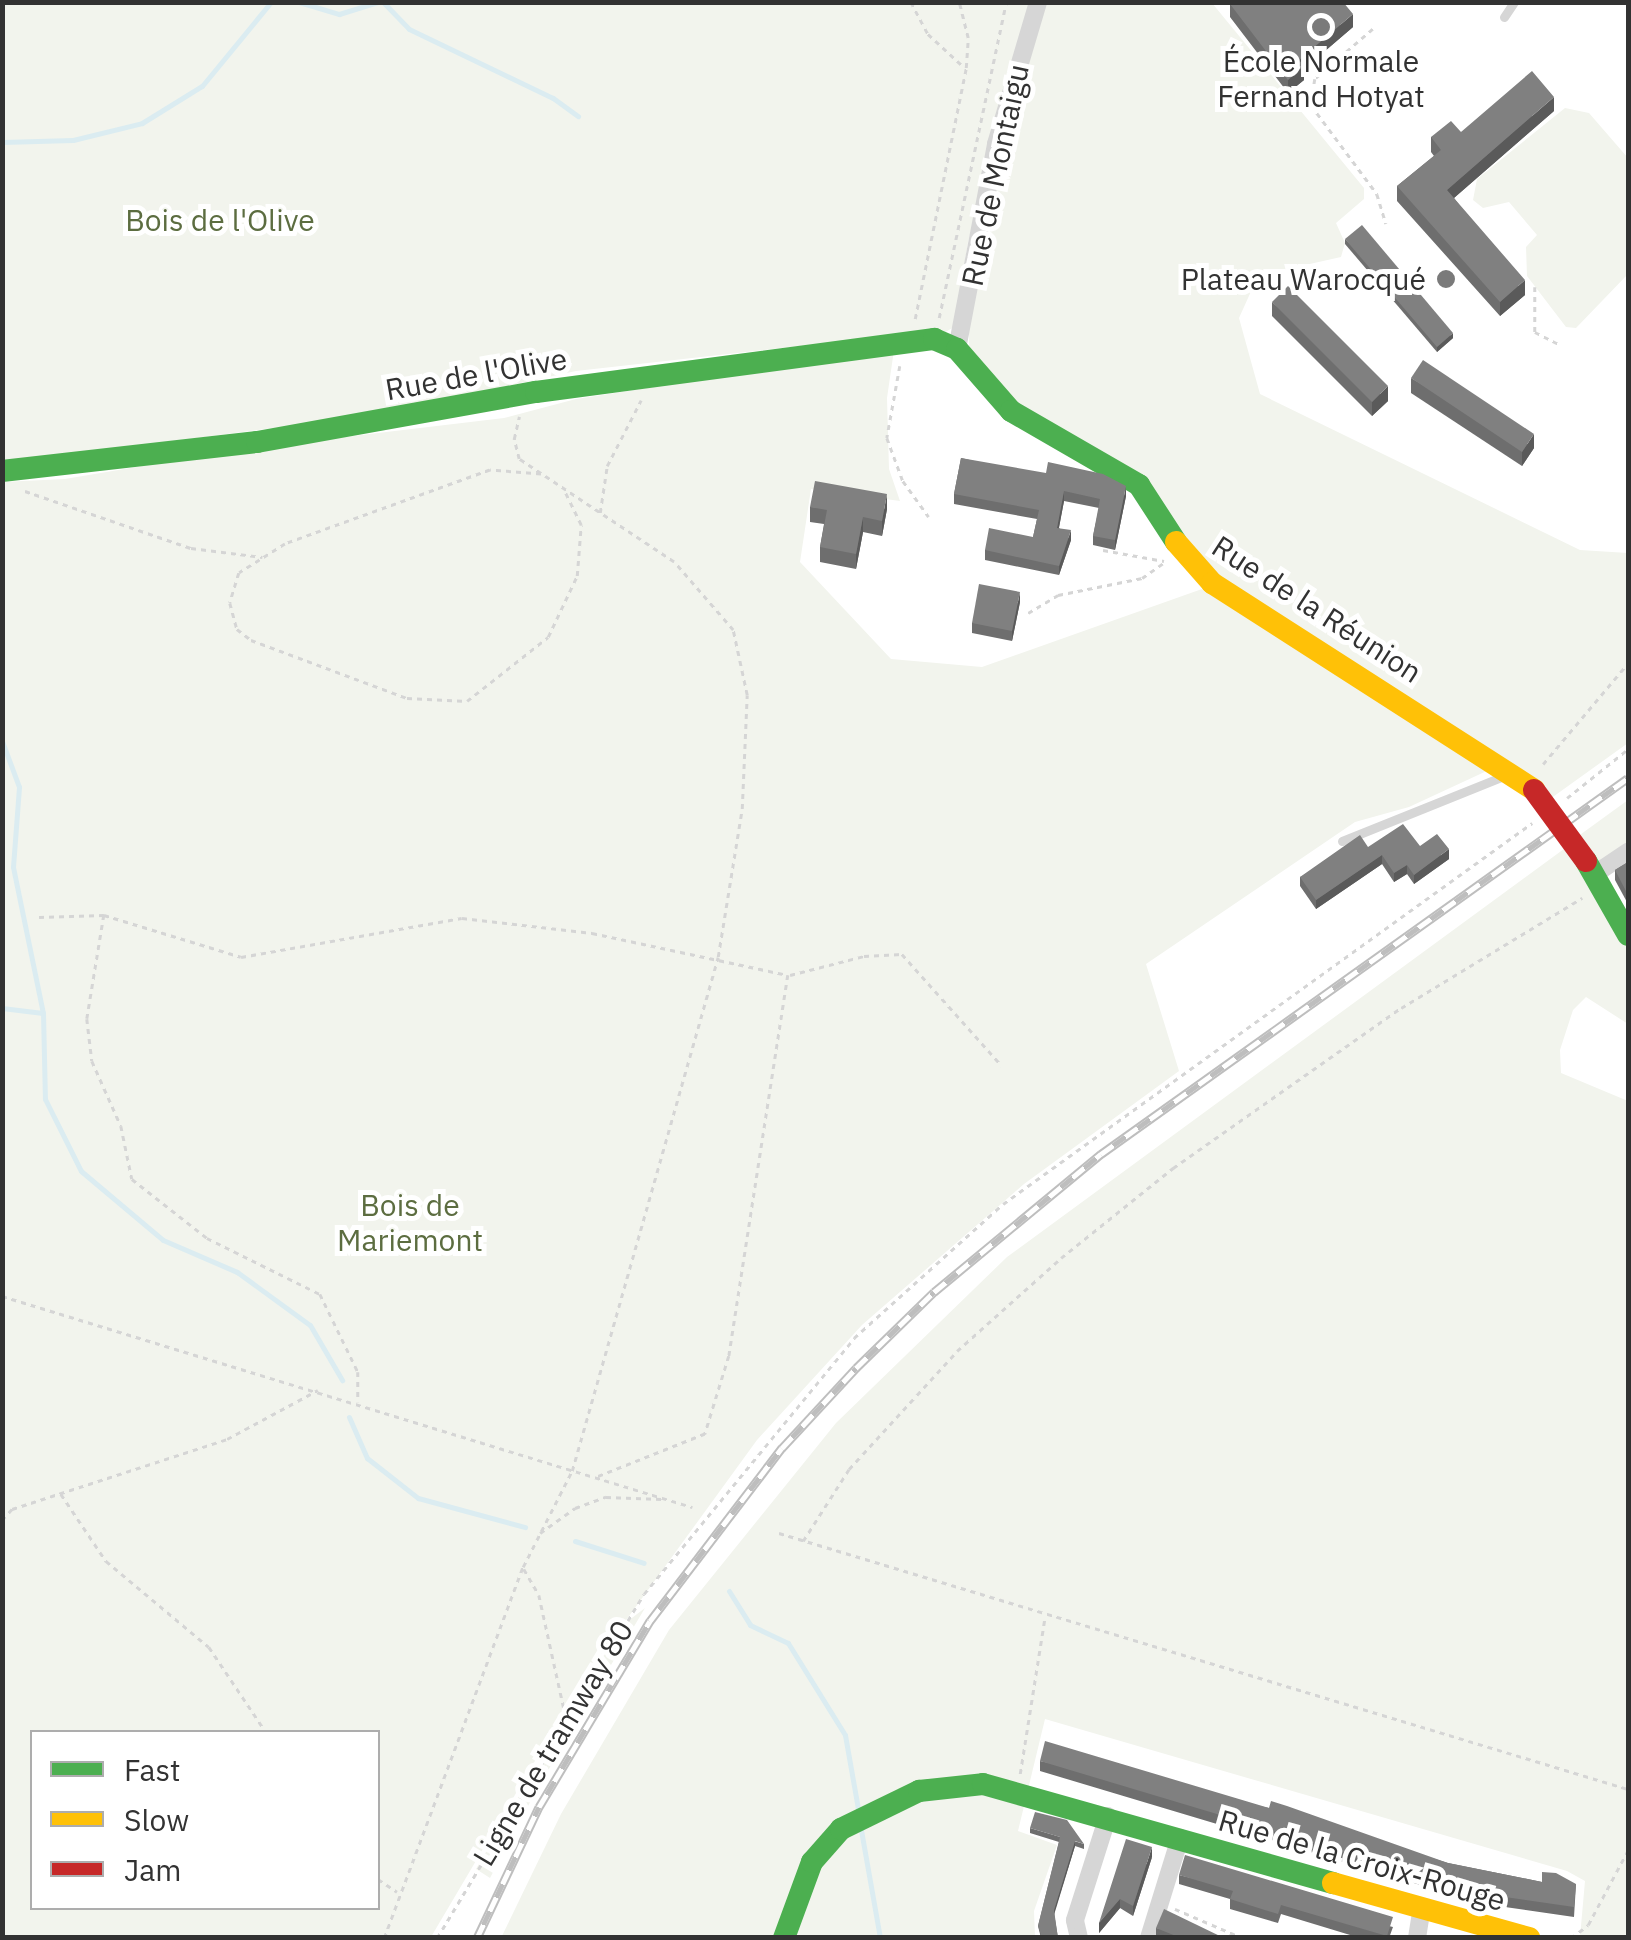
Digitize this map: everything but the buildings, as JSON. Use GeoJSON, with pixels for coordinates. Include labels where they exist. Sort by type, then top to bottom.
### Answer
{"type":"FeatureCollection","features":[{"type":"Feature","properties":{"kind":"street","name":"Rue de Montaigu"},"geometry":{"type":"LineString","coordinates":[[957,349],[996,144],[1038,2]]}},
{"type":"Feature","properties":{"kind":"street","name":"Rue de l'Olive"},"geometry":{"type":"LineString","coordinates":[[6,471],[256,442],[536,392],[922,339],[957,349]]}},
{"type":"Feature","properties":{"kind":"street","name":"Rue de la Réunion"},"geometry":{"type":"LineString","coordinates":[[957,349],[1011,411],[1139,485],[1177,561],[1525,781],[1594,874],[1628,935]]}},
{"type":"Feature","properties":{"kind":"street"},"geometry":{"type":"LineString","coordinates":[[1594,874],[1628,852]]}},
{"type":"Feature","properties":{"kind":"street","name":"Rue de la Croix-Rouge"},"geometry":{"type":"LineString","coordinates":[[784,1938],[812,1862],[859,1818],[942,1786],[1016,1790],[1421,1912],[1528,1938]]}},
{"type":"Feature","properties":{"kind":"street"},"geometry":{"type":"LineString","coordinates":[[1078,1938],[1075,1920],[1108,1816]]}},
{"type":"Feature","properties":{"kind":"street","name":"Rue de la Croix-Rouge"},"geometry":{"type":"LineString","coordinates":[[1149,1938],[1180,1838]]}},
{"type":"Feature","properties":{"kind":"street"},"geometry":{"type":"LineString","coordinates":[[1418,1938],[1421,1912]]}},
{"type":"Feature","properties":{"kind":"lane"},"geometry":{"type":"LineString","coordinates":[[1504,17],[1514,2]]}},
{"type":"Feature","properties":{"kind":"lane"},"geometry":{"type":"LineString","coordinates":[[1342,841],[1525,781]]}},
{"type":"Feature","properties":{"kind":"path"},"geometry":{"type":"LineString","coordinates":[[911,2],[928,34],[966,68]]}},
{"type":"Feature","properties":{"kind":"path"},"geometry":{"type":"LineString","coordinates":[[922,339],[966,68],[968,38],[959,2]]}},
{"type":"Feature","properties":{"kind":"path"},"geometry":{"type":"LineString","coordinates":[[929,516],[903,481],[887,438],[896,378],[922,339],[1006,2]]}},
{"type":"Feature","properties":{"kind":"path"},"geometry":{"type":"LineString","coordinates":[[1373,29],[1315,80],[1311,105],[1377,194],[1386,224]]}},
{"type":"Feature","properties":{"kind":"path"},"geometry":{"type":"LineString","coordinates":[[1536,287],[1535,332],[1560,344]]}},
{"type":"Feature","properties":{"kind":"path"},"geometry":{"type":"LineString","coordinates":[[600,514],[607,466],[651,376]]}},
{"type":"Feature","properties":{"kind":"path"},"geometry":{"type":"LineString","coordinates":[[384,1938],[535,1538],[572,1470],[718,957],[747,757],[742,656],[733,630],[674,562],[519,458],[514,438],[536,392]]}},
{"type":"Feature","properties":{"kind":"path"},"geometry":{"type":"LineString","coordinates":[[542,474],[490,470],[263,557],[239,573],[230,603],[236,629],[251,640],[407,698],[467,701],[548,638],[577,576],[581,524],[564,489]]}},
{"type":"Feature","properties":{"kind":"path"},"geometry":{"type":"LineString","coordinates":[[6,471],[27,494],[79,512],[191,548],[263,557]]}},
{"type":"Feature","properties":{"kind":"path"},"geometry":{"type":"LineString","coordinates":[[1103,550],[1177,561]]}},
{"type":"Feature","properties":{"kind":"path"},"geometry":{"type":"LineString","coordinates":[[1028,614],[1058,595],[1142,578],[1177,561]]}},
{"type":"Feature","properties":{"kind":"path"},"geometry":{"type":"LineString","coordinates":[[1525,781],[1628,663]]}},
{"type":"Feature","properties":{"kind":"path"},"geometry":{"type":"LineString","coordinates":[[1558,804],[1628,750]]}},
{"type":"Feature","properties":{"kind":"path","name":"Ligne de tramway 80"},"geometry":{"type":"LineString","coordinates":[[438,1938],[566,1716],[676,1554],[822,1371],[964,1234],[1155,1089],[1542,815]]}},
{"type":"Feature","properties":{"kind":"path"},"geometry":{"type":"LineString","coordinates":[[803,1540],[860,1456],[957,1350],[1061,1258],[1173,1168],[1594,874]]}},
{"type":"Feature","properties":{"kind":"path"},"geometry":{"type":"LineString","coordinates":[[104,915],[88,1033],[132,1179],[206,1238],[320,1294],[358,1372],[358,1403]]}},
{"type":"Feature","properties":{"kind":"path"},"geometry":{"type":"LineString","coordinates":[[38,917],[104,915],[242,958],[462,918],[718,957],[788,975],[864,956],[902,954],[1002,1066]]}},
{"type":"Feature","properties":{"kind":"path"},"geometry":{"type":"LineString","coordinates":[[598,1478],[704,1434],[729,1356],[788,975]]}},
{"type":"Feature","properties":{"kind":"path"},"geometry":{"type":"LineString","coordinates":[[2,1296],[692,1507]]}},
{"type":"Feature","properties":{"kind":"path"},"geometry":{"type":"LineString","coordinates":[[2,1520],[60,1493],[227,1439],[318,1390]]}},
{"type":"Feature","properties":{"kind":"path"},"geometry":{"type":"LineString","coordinates":[[60,1493],[106,1560],[209,1647],[265,1730]]}},
{"type":"Feature","properties":{"kind":"path"},"geometry":{"type":"LineString","coordinates":[[535,1538],[575,1508],[606,1498],[672,1501]]}},
{"type":"Feature","properties":{"kind":"path"},"geometry":{"type":"LineString","coordinates":[[780,1533],[1628,1789]]}},
{"type":"Feature","properties":{"kind":"path"},"geometry":{"type":"LineString","coordinates":[[523,1568],[539,1595],[566,1716]]}},
{"type":"Feature","properties":{"kind":"path"},"geometry":{"type":"LineString","coordinates":[[1016,1790],[1046,1616]]}},
{"type":"Feature","properties":{"kind":"path"},"geometry":{"type":"LineString","coordinates":[[1571,1938],[1588,1925],[1628,1850]]}},
{"type":"Feature","properties":{"kind":"path"},"geometry":{"type":"LineString","coordinates":[[380,1880],[400,1894]]}},
{"type":"Feature","properties":{"kind":"path"},"geometry":{"type":"LineString","coordinates":[[1159,1904],[1244,1938]]}},
{"type":"Feature","properties":{"kind":"green space","name":"Bois de l'Olive"},"geometry":{"type":"Polygon","coordinates":[[[2,3],[1030,3],[968,242],[954,327],[937,337],[898,335],[576,371],[374,415],[3,463],[2,3]]]}},
{"type":"Feature","properties":{"kind":"green space"},"geometry":{"type":"Polygon","coordinates":[[[1042,3],[1212,3],[1364,188],[1364,199],[1336,223],[1345,243],[1341,257],[1274,272],[1253,287],[1239,318],[1260,394],[1580,550],[1628,553],[1628,743],[1550,799],[1206,574],[1146,487],[999,390],[969,354],[969,317],[1018,79],[1042,3]]]}},
{"type":"Feature","properties":{"kind":"green space"},"geometry":{"type":"Polygon","coordinates":[[[1565,108],[1589,113],[1628,158],[1628,274],[1576,328],[1566,327],[1527,276],[1526,247],[1537,235],[1509,202],[1483,208],[1473,200],[1477,179],[1565,108]]]}},
{"type":"Feature","properties":{"kind":"green space","name":"Bois de Mariemont"},"geometry":{"type":"Polygon","coordinates":[[[894,350],[887,398],[889,469],[900,501],[811,489],[800,562],[891,659],[982,667],[1202,589],[1491,769],[1409,807],[1355,822],[1146,964],[1179,1071],[1024,1184],[862,1325],[757,1440],[584,1678],[431,1937],[3,1937],[2,482],[65,479],[243,449],[504,418],[576,399],[894,350]]]}},
{"type":"Feature","properties":{"kind":"green space"},"geometry":{"type":"Polygon","coordinates":[[[1628,800],[1628,843],[1596,865],[1577,837],[1628,800]]]}},
{"type":"Feature","properties":{"kind":"green space"},"geometry":{"type":"Polygon","coordinates":[[[1568,846],[1628,935],[1628,1024],[1586,997],[1573,1010],[1560,1050],[1561,1073],[1628,1101],[1628,1937],[1580,1937],[1585,1881],[1567,1871],[1045,1719],[1018,1831],[1057,1845],[1034,1911],[1035,1937],[501,1938],[561,1814],[669,1630],[836,1423],[1007,1257],[1568,846]]]}},
{"type":"Feature","properties":{"kind":"green space"},"geometry":{"type":"Polygon","coordinates":[[[645,1608],[537,1789],[490,1878],[476,1869],[624,1624],[645,1608]]]}},
{"type":"Feature","properties":{"kind":"waterway"},"geometry":{"type":"LineString","coordinates":[[2,142],[73,140],[142,123],[202,86],[271,2]]}},
{"type":"Feature","properties":{"kind":"waterway"},"geometry":{"type":"LineString","coordinates":[[299,2],[339,14],[378,2]]}},
{"type":"Feature","properties":{"kind":"waterway"},"geometry":{"type":"LineString","coordinates":[[383,2],[409,29],[553,98],[578,116]]}},
{"type":"Feature","properties":{"kind":"waterway"},"geometry":{"type":"LineString","coordinates":[[2,623],[2,665]]}},
{"type":"Feature","properties":{"kind":"waterway"},"geometry":{"type":"LineString","coordinates":[[2,741],[19,787],[13,867],[43,1013],[45,1099],[81,1171],[163,1240],[237,1272],[310,1325],[342,1380]]}},
{"type":"Feature","properties":{"kind":"waterway"},"geometry":{"type":"LineString","coordinates":[[2,1008],[43,1013]]}},
{"type":"Feature","properties":{"kind":"waterway"},"geometry":{"type":"LineString","coordinates":[[349,1417],[367,1458],[418,1498],[525,1527]]}},
{"type":"Feature","properties":{"kind":"waterway"},"geometry":{"type":"LineString","coordinates":[[575,1541],[644,1563]]}},
{"type":"Feature","properties":{"kind":"waterway"},"geometry":{"type":"LineString","coordinates":[[729,1591],[750,1625],[788,1643],[845,1735],[859,1814]]}},
{"type":"Feature","properties":{"kind":"waterway"},"geometry":{"type":"LineString","coordinates":[[861,1830],[880,1938]]}},
{"type":"Feature","properties":{"kind":"railway"},"geometry":{"type":"LineString","coordinates":[[477,1938],[539,1807],[650,1621],[782,1448],[856,1368],[934,1292],[1101,1154],[1628,778]]}},
{"type":"Feature","properties":{"kind":"traffic: fast"},"geometry":{"type":"LineString","coordinates":[[2,471],[257,442],[536,392],[934,339],[957,349],[1011,411],[1139,485],[1176,542]]}},
{"type":"Feature","properties":{"kind":"traffic: fast"},"geometry":{"type":"LineString","coordinates":[[1586,861],[1628,935]]}},
{"type":"Feature","properties":{"kind":"traffic: fast"},"geometry":{"type":"LineString","coordinates":[[784,1938],[812,1862],[841,1829],[919,1791],[983,1784],[1333,1883]]}},
{"type":"Feature","properties":{"kind":"traffic: slow"},"geometry":{"type":"LineString","coordinates":[[1176,542],[1212,583],[1534,790]]}},
{"type":"Feature","properties":{"kind":"traffic: slow"},"geometry":{"type":"LineString","coordinates":[[1333,1883],[1529,1938]]}},
{"type":"Feature","properties":{"kind":"traffic: jam"},"geometry":{"type":"LineString","coordinates":[[1534,790],[1586,861]]}},
{"type":"Feature","properties":{"kind":"place","name":"École Normale Fernand Hotyat"},"geometry":{"type":"Point","coordinates":[1321,27]}},
{"type":"Feature","properties":{"kind":"place","name":"Plateau Warocqué"},"geometry":{"type":"Point","coordinates":[1446,279]}}]}
